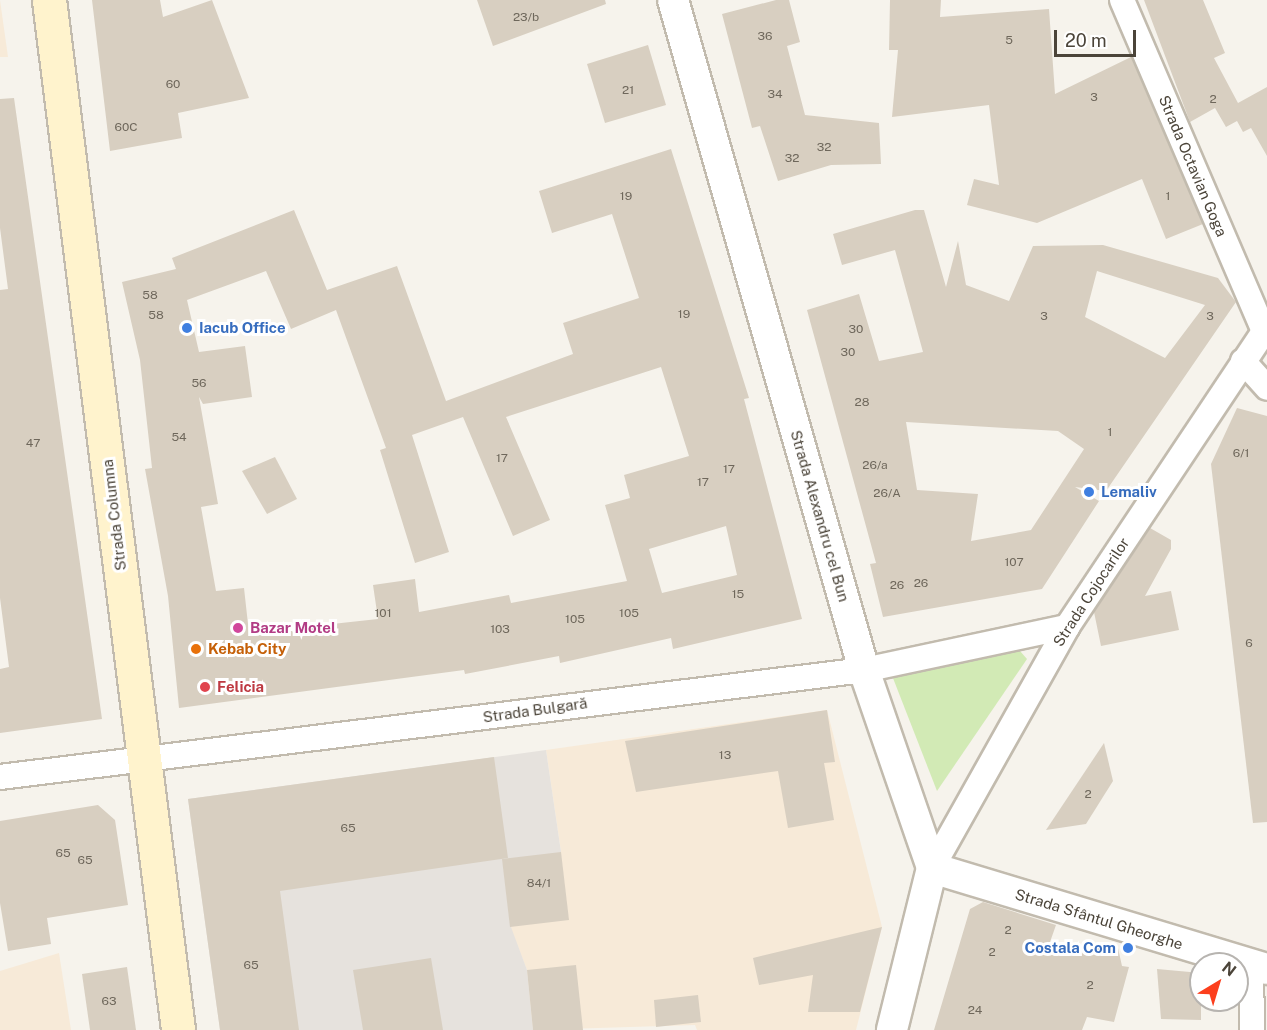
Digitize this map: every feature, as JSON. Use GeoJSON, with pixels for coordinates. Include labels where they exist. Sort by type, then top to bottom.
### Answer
{"type":"FeatureCollection","features":[{"type":"Feature","properties":{"kind":"main road","name":"Strada Columna"},"geometry":{"type":"LineString","coordinates":[[49,0],[178,1030]]}},
{"type":"Feature","properties":{"kind":"street","name":"Strada Alexandru cel Bun"},"geometry":{"type":"LineString","coordinates":[[673,0],[864,670],[932,868]]}},
{"type":"Feature","properties":{"kind":"street","name":"Strada Octavian Goga"},"geometry":{"type":"LineString","coordinates":[[1122,0],[1266,329]]}},
{"type":"Feature","properties":{"kind":"street","name":"Strada Cojocarilor"},"geometry":{"type":"LineString","coordinates":[[932,868],[1067,627],[1266,329]]}},
{"type":"Feature","properties":{"kind":"street"},"geometry":{"type":"LineString","coordinates":[[1243,361],[1267,388]]}},
{"type":"Feature","properties":{"kind":"street","name":"Strada Bulgară"},"geometry":{"type":"LineString","coordinates":[[0,777],[864,670],[1067,627]]}},
{"type":"Feature","properties":{"kind":"street"},"geometry":{"type":"LineString","coordinates":[[892,1030],[932,868]]}},
{"type":"Feature","properties":{"kind":"street","name":"Strada Sfântul Gheorghe"},"geometry":{"type":"LineString","coordinates":[[932,868],[1259,967]]}},
{"type":"Feature","properties":{"kind":"street"},"geometry":{"type":"LineString","coordinates":[[1252,1030],[1259,967]]}},
{"type":"Feature","properties":{"kind":"shaded area"},"geometry":{"type":"Polygon","coordinates":[[[0,0],[8,57],[0,57],[0,0]]]}},
{"type":"Feature","properties":{"kind":"shaded area"},"geometry":{"type":"Polygon","coordinates":[[[827,710],[882,927],[856,1030],[697,1030],[695,1025],[533,1030],[527,970],[510,927],[561,852],[546,750],[827,710]]]}},
{"type":"Feature","properties":{"kind":"shaded area"},"geometry":{"type":"Polygon","coordinates":[[[546,750],[561,852],[511,927],[527,970],[533,1030],[220,1030],[188,799],[546,750]]]}},
{"type":"Feature","properties":{"kind":"shaded area"},"geometry":{"type":"Polygon","coordinates":[[[59,953],[71,1030],[0,1030],[0,971],[59,953]]]}},
{"type":"Feature","properties":{"kind":"green space"},"geometry":{"type":"Polygon","coordinates":[[[1020,651],[1027,659],[937,791],[891,673],[1020,651]]]}},
{"type":"Feature","properties":{"kind":"building"},"geometry":{"type":"Polygon","coordinates":[[[92,0],[160,0],[163,17],[212,0],[249,98],[178,113],[182,138],[110,151],[92,0]]]}},
{"type":"Feature","properties":{"kind":"building"},"geometry":{"type":"Polygon","coordinates":[[[477,0],[605,0],[606,4],[493,46],[477,0]]]}},
{"type":"Feature","properties":{"kind":"building"},"geometry":{"type":"Polygon","coordinates":[[[776,0],[789,0],[800,42],[787,46],[805,115],[879,123],[881,164],[831,165],[778,181],[760,126],[752,128],[722,14],[776,0]]]}},
{"type":"Feature","properties":{"kind":"building"},"geometry":{"type":"Polygon","coordinates":[[[890,0],[941,0],[940,17],[1049,9],[1055,94],[1131,57],[1203,224],[1166,239],[1142,179],[1037,223],[967,205],[974,179],[999,185],[989,105],[892,117],[898,50],[889,50],[890,0]]]}},
{"type":"Feature","properties":{"kind":"building"},"geometry":{"type":"Polygon","coordinates":[[[1144,0],[1203,0],[1225,53],[1214,58],[1238,103],[1267,87],[1267,156],[1251,128],[1243,132],[1237,121],[1226,127],[1215,108],[1190,122],[1144,0]]]}},
{"type":"Feature","properties":{"kind":"building"},"geometry":{"type":"Polygon","coordinates":[[[648,45],[666,105],[605,123],[587,64],[648,45]]]}},
{"type":"Feature","properties":{"kind":"building"},"geometry":{"type":"Polygon","coordinates":[[[14,98],[102,719],[0,733],[0,669],[9,667],[0,598],[0,290],[8,289],[0,228],[0,99],[14,98]]]}},
{"type":"Feature","properties":{"kind":"building"},"geometry":{"type":"Polygon","coordinates":[[[671,149],[749,398],[744,399],[802,619],[673,649],[671,638],[560,663],[559,656],[465,674],[464,670],[179,708],[168,596],[145,469],[152,468],[140,360],[122,282],[176,269],[172,258],[294,210],[327,290],[397,266],[446,401],[573,354],[563,323],[639,298],[612,214],[552,233],[539,191],[671,149]],[[266,271],[187,300],[199,352],[245,346],[252,397],[203,404],[199,397],[218,504],[201,507],[216,591],[244,588],[249,633],[378,619],[373,585],[415,579],[419,612],[509,595],[511,603],[627,581],[605,505],[630,498],[624,475],[689,456],[661,367],[506,417],[550,520],[513,536],[463,417],[412,435],[449,552],[415,563],[380,450],[386,448],[336,310],[291,329],[266,271]],[[726,526],[649,549],[662,593],[737,575],[726,526]]]}},
{"type":"Feature","properties":{"kind":"building"},"geometry":{"type":"Polygon","coordinates":[[[915,210],[924,210],[946,287],[958,241],[966,285],[1009,301],[1033,246],[1103,245],[1218,278],[1236,302],[1106,491],[1075,487],[1099,501],[1042,589],[883,617],[870,564],[876,563],[807,310],[859,294],[879,361],[923,352],[895,250],[842,265],[833,234],[915,210]],[[1097,271],[1085,317],[1165,358],[1205,305],[1097,271]],[[906,422],[917,490],[978,494],[971,541],[1031,530],[1084,449],[1058,431],[906,422]]]}},
{"type":"Feature","properties":{"kind":"building"},"geometry":{"type":"Polygon","coordinates":[[[1237,408],[1267,416],[1267,822],[1253,823],[1211,464],[1237,408]]]}},
{"type":"Feature","properties":{"kind":"building"},"geometry":{"type":"Polygon","coordinates":[[[275,457],[297,499],[267,514],[242,471],[275,457]]]}},
{"type":"Feature","properties":{"kind":"building"},"geometry":{"type":"Polygon","coordinates":[[[1150,528],[1171,540],[1171,549],[1145,596],[1171,591],[1179,630],[1101,646],[1094,612],[1150,528]]]}},
{"type":"Feature","properties":{"kind":"building"},"geometry":{"type":"Polygon","coordinates":[[[827,710],[835,762],[824,763],[834,820],[788,828],[778,771],[636,792],[625,741],[827,710]]]}},
{"type":"Feature","properties":{"kind":"building"},"geometry":{"type":"Polygon","coordinates":[[[1104,743],[1113,781],[1086,824],[1046,830],[1104,743]]]}},
{"type":"Feature","properties":{"kind":"building"},"geometry":{"type":"Polygon","coordinates":[[[494,757],[508,858],[280,891],[299,1030],[220,1030],[188,799],[494,757]]]}},
{"type":"Feature","properties":{"kind":"building"},"geometry":{"type":"Polygon","coordinates":[[[98,805],[115,820],[128,905],[47,918],[51,944],[8,951],[0,903],[0,821],[98,805]]]}},
{"type":"Feature","properties":{"kind":"building"},"geometry":{"type":"Polygon","coordinates":[[[561,852],[569,920],[510,927],[502,859],[561,852]]]}},
{"type":"Feature","properties":{"kind":"building"},"geometry":{"type":"Polygon","coordinates":[[[983,902],[1056,925],[1050,942],[1118,948],[1122,966],[1129,967],[1114,1022],[1087,1017],[1082,1030],[934,1030],[970,909],[983,902]]]}},
{"type":"Feature","properties":{"kind":"building"},"geometry":{"type":"Polygon","coordinates":[[[882,927],[860,1012],[808,1012],[813,975],[759,985],[753,958],[882,927]]]}},
{"type":"Feature","properties":{"kind":"building"},"geometry":{"type":"Polygon","coordinates":[[[431,958],[443,1030],[363,1030],[353,970],[431,958]]]}},
{"type":"Feature","properties":{"kind":"building"},"geometry":{"type":"Polygon","coordinates":[[[576,965],[583,1030],[533,1030],[527,970],[576,965]]]}},
{"type":"Feature","properties":{"kind":"building"},"geometry":{"type":"Polygon","coordinates":[[[127,967],[136,1030],[90,1030],[82,974],[127,967]]]}},
{"type":"Feature","properties":{"kind":"building"},"geometry":{"type":"Polygon","coordinates":[[[1157,969],[1189,972],[1189,1012],[1201,1012],[1201,1020],[1161,1019],[1157,969]]]}},
{"type":"Feature","properties":{"kind":"building"},"geometry":{"type":"Polygon","coordinates":[[[698,995],[701,1022],[656,1027],[654,1000],[698,995]]]}},
{"type":"Feature","properties":{"kind":"place","name":"Iacub Office"},"geometry":{"type":"Point","coordinates":[187,328]}},
{"type":"Feature","properties":{"kind":"place","name":"Lemaliv"},"geometry":{"type":"Point","coordinates":[1089,492]}},
{"type":"Feature","properties":{"kind":"place","name":"Bazar Motel"},"geometry":{"type":"Point","coordinates":[238,628]}},
{"type":"Feature","properties":{"kind":"place","name":"Kebab City"},"geometry":{"type":"Point","coordinates":[196,649]}},
{"type":"Feature","properties":{"kind":"place","name":"Felicia"},"geometry":{"type":"Point","coordinates":[205,687]}},
{"type":"Feature","properties":{"kind":"place","name":"Costala Com"},"geometry":{"type":"Point","coordinates":[1128,948]}}]}
